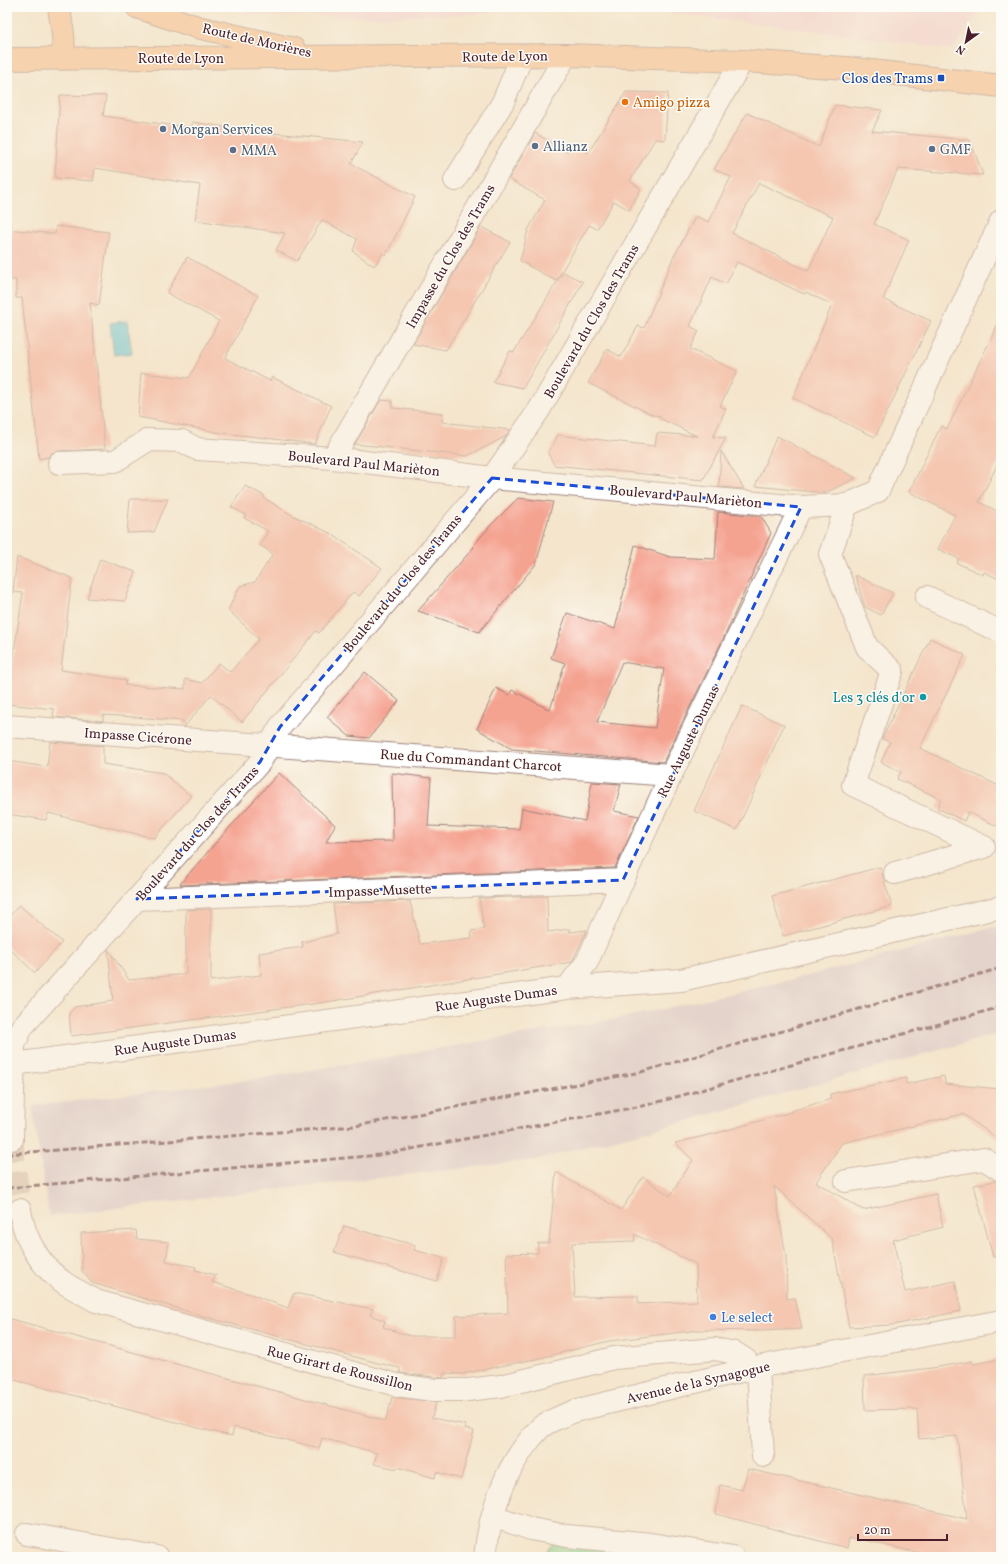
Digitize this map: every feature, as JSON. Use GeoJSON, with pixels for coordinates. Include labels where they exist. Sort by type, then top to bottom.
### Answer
{"type":"FeatureCollection","features":[{"type":"Feature","properties":{"kind":"main road"},"geometry":{"type":"LineString","coordinates":[[59,7],[64,34],[64,59]]}},
{"type":"Feature","properties":{"kind":"main road","name":"Route de Morières"},"geometry":{"type":"LineString","coordinates":[[137,7],[197,27],[333,57]]}},
{"type":"Feature","properties":{"kind":"main road","name":"Route de Lyon"},"geometry":{"type":"LineString","coordinates":[[7,59],[566,55],[742,61],[846,68],[1001,86]]}},
{"type":"Feature","properties":{"kind":"street","name":"Impasse du Clos des Trams"},"geometry":{"type":"LineString","coordinates":[[333,458],[566,55]]}},
{"type":"Feature","properties":{"kind":"street"},"geometry":{"type":"LineString","coordinates":[[454,180],[503,102],[522,56]]}},
{"type":"Feature","properties":{"kind":"street","name":"Boulevard du Clos des Trams"},"geometry":{"type":"LineString","coordinates":[[10,1065],[14,1045],[22,1027],[260,762],[280,727],[492,478],[539,410],[742,61]]}},
{"type":"Feature","properties":{"kind":"street","name":"Boulevard Paul Marièton"},"geometry":{"type":"LineString","coordinates":[[59,463],[115,461],[148,440],[182,441],[197,449],[333,458],[492,478],[801,507],[847,505],[878,491],[1001,221]]}},
{"type":"Feature","properties":{"kind":"street"},"geometry":{"type":"LineString","coordinates":[[847,505],[830,554],[867,647],[892,671],[853,785],[984,847],[895,873]]}},
{"type":"Feature","properties":{"kind":"street","name":"Rue Auguste Dumas"},"geometry":{"type":"LineString","coordinates":[[10,1065],[567,988],[587,962],[623,880],[801,507]]}},
{"type":"Feature","properties":{"kind":"street"},"geometry":{"type":"LineString","coordinates":[[927,597],[1001,632]]}},
{"type":"Feature","properties":{"kind":"street","name":"Impasse Cicérone"},"geometry":{"type":"LineString","coordinates":[[7,726],[270,746]]}},
{"type":"Feature","properties":{"kind":"street","name":"Rue du Commandant Charcot"},"geometry":{"type":"LineString","coordinates":[[270,746],[672,776]]}},
{"type":"Feature","properties":{"kind":"street","name":"Impasse Musette"},"geometry":{"type":"LineString","coordinates":[[137,899],[623,880]]}},
{"type":"Feature","properties":{"kind":"street"},"geometry":{"type":"LineString","coordinates":[[567,988],[681,980],[1001,907]]}},
{"type":"Feature","properties":{"kind":"street"},"geometry":{"type":"LineString","coordinates":[[10,1065],[12,1139]]}},
{"type":"Feature","properties":{"kind":"street"},"geometry":{"type":"LineString","coordinates":[[846,1181],[984,1159],[1001,1170]]}},
{"type":"Feature","properties":{"kind":"street","name":"Rue Girart de Roussillon"},"geometry":{"type":"LineString","coordinates":[[20,1210],[22,1226],[33,1250],[48,1268],[64,1284],[96,1301],[397,1385],[433,1390],[468,1390],[501,1386],[614,1358],[715,1348],[735,1353],[746,1360],[754,1368]]}},
{"type":"Feature","properties":{"kind":"street","name":"Avenue de la Synagogue"},"geometry":{"type":"LineString","coordinates":[[485,1557],[493,1516],[500,1494],[512,1466],[521,1450],[540,1428],[557,1418],[578,1410],[754,1368],[1001,1321]]}},
{"type":"Feature","properties":{"kind":"street"},"geometry":{"type":"LineString","coordinates":[[754,1368],[763,1456]]}},
{"type":"Feature","properties":{"kind":"street"},"geometry":{"type":"LineString","coordinates":[[493,1516],[531,1529],[567,1536],[651,1544],[733,1557]]}},
{"type":"Feature","properties":{"kind":"street"},"geometry":{"type":"LineString","coordinates":[[27,1534],[157,1557]]}},
{"type":"Feature","properties":{"kind":"highlighted area"},"geometry":{"type":"Polygon","coordinates":[[[492,478],[801,507],[623,880],[137,899],[260,762],[280,727],[492,478]]]}},
{"type":"Feature","properties":{"kind":"shaded area"},"geometry":{"type":"Polygon","coordinates":[[[246,7],[555,7],[459,15],[370,17],[243,15],[246,7]]]}},
{"type":"Feature","properties":{"kind":"shaded area"},"geometry":{"type":"Polygon","coordinates":[[[620,7],[983,7],[952,50],[796,28],[620,7]]]}},
{"type":"Feature","properties":{"kind":"shaded area"},"geometry":{"type":"Polygon","coordinates":[[[1001,925],[1001,1033],[686,1121],[534,1160],[49,1216],[32,1106],[250,1080],[622,1018],[799,978],[1001,925]]]}},
{"type":"Feature","properties":{"kind":"green space"},"geometry":{"type":"Polygon","coordinates":[[[553,1544],[602,1548],[660,1557],[547,1557],[546,1553],[553,1544]]]}},
{"type":"Feature","properties":{"kind":"water"},"geometry":{"type":"Polygon","coordinates":[[[127,321],[132,353],[114,355],[110,323],[127,321]]]}},
{"type":"Feature","properties":{"kind":"building"},"geometry":{"type":"Polygon","coordinates":[[[626,92],[668,93],[665,140],[655,139],[630,181],[641,189],[629,210],[614,201],[597,229],[589,225],[556,281],[520,261],[528,230],[545,200],[509,179],[535,133],[567,152],[572,143],[588,153],[626,92]]]}},
{"type":"Feature","properties":{"kind":"building"},"geometry":{"type":"Polygon","coordinates":[[[60,95],[106,96],[103,116],[192,128],[192,122],[274,134],[363,142],[351,164],[415,197],[386,255],[383,253],[374,266],[353,251],[357,239],[322,220],[297,261],[276,250],[285,233],[195,220],[200,185],[95,168],[93,181],[55,178],[60,95]]]}},
{"type":"Feature","properties":{"kind":"building"},"geometry":{"type":"Polygon","coordinates":[[[835,105],[882,110],[872,131],[970,140],[983,175],[898,169],[874,224],[909,240],[883,299],[931,321],[875,437],[793,398],[832,305],[806,292],[804,294],[737,262],[726,284],[712,277],[690,326],[699,331],[690,349],[737,371],[720,406],[726,409],[713,437],[726,438],[703,480],[554,465],[548,453],[558,435],[655,446],[657,433],[697,436],[659,418],[660,416],[653,415],[588,383],[607,349],[621,357],[638,326],[644,328],[673,258],[696,216],[708,222],[731,177],[714,169],[747,113],[819,147],[835,105]],[[759,183],[732,233],[808,271],[833,217],[759,183]]]}},
{"type":"Feature","properties":{"kind":"building"},"geometry":{"type":"Polygon","coordinates":[[[56,226],[109,232],[99,305],[90,303],[105,449],[59,451],[52,453],[48,457],[39,459],[22,298],[16,298],[16,280],[9,280],[7,229],[55,234],[56,226]]]}},
{"type":"Feature","properties":{"kind":"building"},"geometry":{"type":"Polygon","coordinates":[[[481,227],[510,242],[446,350],[413,344],[481,227]]]}},
{"type":"Feature","properties":{"kind":"building"},"geometry":{"type":"Polygon","coordinates":[[[187,257],[258,296],[225,358],[270,381],[272,377],[331,406],[315,444],[216,432],[138,417],[141,373],[189,378],[219,321],[167,293],[187,257]]]}},
{"type":"Feature","properties":{"kind":"building"},"geometry":{"type":"Polygon","coordinates":[[[563,272],[583,282],[523,388],[493,382],[510,351],[514,352],[563,272]]]}},
{"type":"Feature","properties":{"kind":"building"},"geometry":{"type":"Polygon","coordinates":[[[1001,318],[1001,457],[979,502],[1001,513],[1001,580],[984,572],[983,575],[957,563],[959,559],[938,549],[955,515],[909,492],[941,426],[947,429],[1001,318]]]}},
{"type":"Feature","properties":{"kind":"building"},"geometry":{"type":"Polygon","coordinates":[[[381,400],[392,401],[392,408],[443,413],[442,422],[510,430],[505,437],[467,456],[355,444],[381,400]]]}},
{"type":"Feature","properties":{"kind":"building"},"geometry":{"type":"Polygon","coordinates":[[[777,436],[856,478],[825,493],[755,486],[777,436]]]}},
{"type":"Feature","properties":{"kind":"building"},"geometry":{"type":"Polygon","coordinates":[[[721,451],[744,489],[719,487],[721,451]]]}},
{"type":"Feature","properties":{"kind":"building"},"geometry":{"type":"Polygon","coordinates":[[[245,486],[265,496],[264,498],[290,514],[330,533],[382,568],[359,596],[353,592],[319,633],[316,631],[242,722],[211,695],[184,727],[183,721],[135,717],[103,715],[103,721],[53,717],[54,709],[7,704],[7,684],[9,672],[11,672],[23,593],[13,592],[17,557],[72,578],[61,670],[126,680],[125,685],[185,689],[185,679],[202,683],[219,663],[230,672],[259,639],[228,610],[240,586],[255,582],[273,554],[260,545],[268,531],[244,518],[246,515],[231,507],[245,486]]]}},
{"type":"Feature","properties":{"kind":"building"},"geometry":{"type":"Polygon","coordinates":[[[518,498],[553,502],[536,564],[479,632],[418,611],[474,547],[472,547],[490,526],[518,498]]]}},
{"type":"Feature","properties":{"kind":"building"},"geometry":{"type":"Polygon","coordinates":[[[130,499],[168,499],[154,532],[127,533],[130,499]]]}},
{"type":"Feature","properties":{"kind":"building"},"geometry":{"type":"Polygon","coordinates":[[[718,512],[761,516],[771,533],[725,635],[663,762],[512,749],[477,729],[496,688],[509,695],[512,690],[550,710],[565,663],[551,658],[567,613],[615,629],[635,545],[670,557],[715,559],[718,512]],[[622,662],[597,722],[655,728],[664,669],[622,662]]]}},
{"type":"Feature","properties":{"kind":"building"},"geometry":{"type":"Polygon","coordinates":[[[100,559],[136,572],[125,601],[87,598],[100,559]]]}},
{"type":"Feature","properties":{"kind":"building"},"geometry":{"type":"Polygon","coordinates":[[[855,575],[893,593],[881,615],[865,607],[855,575]]]}},
{"type":"Feature","properties":{"kind":"building","name":"Les 3 clés d'or"},"geometry":{"type":"Polygon","coordinates":[[[930,638],[965,655],[920,748],[1001,787],[1001,828],[968,812],[964,821],[937,808],[941,799],[897,779],[901,772],[881,762],[890,742],[882,739],[930,638]]]}},
{"type":"Feature","properties":{"kind":"building"},"geometry":{"type":"Polygon","coordinates":[[[365,672],[399,701],[369,738],[349,736],[327,717],[365,672]]]}},
{"type":"Feature","properties":{"kind":"building"},"geometry":{"type":"Polygon","coordinates":[[[742,706],[784,725],[737,830],[694,811],[742,706]]]}},
{"type":"Feature","properties":{"kind":"building"},"geometry":{"type":"Polygon","coordinates":[[[50,742],[103,746],[103,764],[163,773],[191,796],[154,838],[48,813],[46,820],[7,814],[7,761],[47,767],[50,742]]]}},
{"type":"Feature","properties":{"kind":"building"},"geometry":{"type":"Polygon","coordinates":[[[279,773],[335,825],[326,842],[393,841],[392,773],[431,778],[428,826],[519,829],[522,808],[585,821],[592,782],[621,784],[614,811],[639,816],[615,868],[181,885],[180,884],[212,847],[279,773]]]}},
{"type":"Feature","properties":{"kind":"building"},"geometry":{"type":"Polygon","coordinates":[[[880,867],[892,906],[783,936],[772,896],[880,867]]]}},
{"type":"Feature","properties":{"kind":"building"},"geometry":{"type":"Polygon","coordinates":[[[547,896],[548,932],[570,929],[570,932],[587,930],[572,962],[320,1003],[71,1036],[69,1013],[75,1007],[113,1001],[108,949],[129,980],[186,974],[186,910],[211,909],[211,981],[261,975],[259,953],[303,947],[302,942],[337,934],[333,904],[410,901],[420,944],[472,938],[471,931],[484,929],[479,898],[547,896]]]}},
{"type":"Feature","properties":{"kind":"building"},"geometry":{"type":"Polygon","coordinates":[[[19,905],[62,942],[35,973],[7,946],[7,920],[19,905]]]}},
{"type":"Feature","properties":{"kind":"building"},"geometry":{"type":"Polygon","coordinates":[[[944,1076],[945,1084],[1001,1089],[1001,1141],[963,1114],[842,1143],[816,1182],[863,1210],[936,1194],[943,1227],[893,1240],[905,1292],[955,1281],[961,1311],[893,1325],[849,1327],[832,1239],[774,1186],[786,1256],[787,1299],[795,1298],[802,1329],[762,1331],[699,1330],[609,1341],[540,1358],[462,1374],[444,1373],[443,1378],[400,1373],[400,1368],[217,1320],[92,1283],[82,1271],[81,1233],[136,1230],[137,1239],[169,1242],[166,1261],[196,1267],[195,1270],[216,1275],[212,1282],[288,1308],[294,1293],[373,1309],[370,1315],[385,1321],[383,1327],[410,1336],[456,1336],[456,1316],[508,1313],[506,1254],[538,1253],[538,1243],[549,1243],[556,1172],[621,1210],[643,1177],[670,1196],[693,1160],[675,1143],[791,1112],[831,1099],[830,1094],[906,1078],[906,1084],[944,1076]],[[634,1234],[635,1241],[572,1243],[575,1297],[638,1296],[638,1304],[697,1301],[696,1264],[634,1234]]]}},
{"type":"Feature","properties":{"kind":"building"},"geometry":{"type":"Polygon","coordinates":[[[995,1181],[1001,1182],[1001,1256],[993,1257],[974,1185],[995,1181]]]}},
{"type":"Feature","properties":{"kind":"building"},"geometry":{"type":"Polygon","coordinates":[[[344,1226],[415,1245],[414,1250],[444,1258],[437,1281],[334,1252],[344,1226]]]}},
{"type":"Feature","properties":{"kind":"building"},"geometry":{"type":"Polygon","coordinates":[[[7,1318],[386,1421],[392,1397],[436,1402],[432,1418],[466,1425],[465,1429],[474,1431],[461,1479],[436,1472],[435,1478],[397,1467],[397,1469],[374,1464],[377,1453],[322,1438],[319,1448],[234,1427],[232,1436],[7,1378],[7,1318]]]}},
{"type":"Feature","properties":{"kind":"building"},"geometry":{"type":"Polygon","coordinates":[[[1001,1359],[1001,1557],[935,1557],[860,1539],[859,1541],[849,1538],[847,1548],[716,1514],[720,1485],[742,1490],[748,1469],[967,1519],[957,1436],[919,1439],[917,1409],[865,1410],[864,1376],[932,1368],[972,1361],[973,1364],[1001,1359]]]}},
{"type":"Feature","properties":{"kind":"tunnel"},"geometry":{"type":"LineString","coordinates":[[12,1139],[20,1210]]}},
{"type":"Feature","properties":{"kind":"railway"},"geometry":{"type":"LineString","coordinates":[[7,1154],[355,1126],[641,1072],[1001,968]]}},
{"type":"Feature","properties":{"kind":"railway"},"geometry":{"type":"LineString","coordinates":[[7,1188],[379,1155],[647,1105],[1001,1007]]}},
{"type":"Feature","properties":{"kind":"place","name":"Clos des Trams"},"geometry":{"type":"Point","coordinates":[941,78]}},
{"type":"Feature","properties":{"kind":"place","name":"Amigo pizza"},"geometry":{"type":"Point","coordinates":[625,102]}},
{"type":"Feature","properties":{"kind":"place","name":"Morgan Services"},"geometry":{"type":"Point","coordinates":[163,129]}},
{"type":"Feature","properties":{"kind":"place","name":"Allianz"},"geometry":{"type":"Point","coordinates":[535,146]}},
{"type":"Feature","properties":{"kind":"place","name":"GMF"},"geometry":{"type":"Point","coordinates":[932,149]}},
{"type":"Feature","properties":{"kind":"place","name":"MMA"},"geometry":{"type":"Point","coordinates":[233,150]}},
{"type":"Feature","properties":{"kind":"place","name":"Les 3 clés d'or"},"geometry":{"type":"Point","coordinates":[923,697]}},
{"type":"Feature","properties":{"kind":"place","name":"Le select"},"geometry":{"type":"Point","coordinates":[713,1317]}}]}
